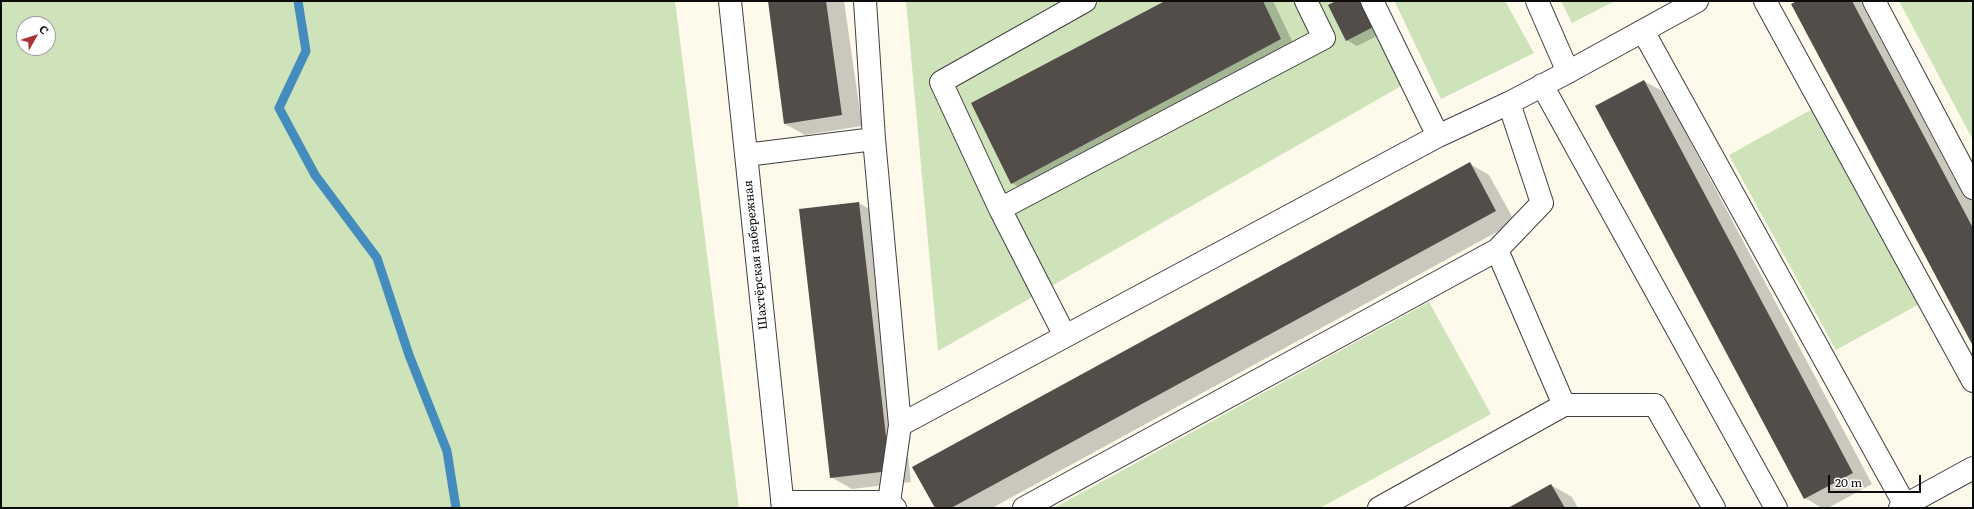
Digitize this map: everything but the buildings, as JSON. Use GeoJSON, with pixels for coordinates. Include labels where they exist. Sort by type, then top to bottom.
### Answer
{"type":"FeatureCollection","features":[{"type":"Feature","properties":{"kind":"street","name":"Шахтёрская набережная"},"geometry":{"type":"LineString","coordinates":[[730,1],[782,505]]}},
{"type":"Feature","properties":{"kind":"street"},"geometry":{"type":"LineString","coordinates":[[782,505],[892,505],[900,425],[874,139],[865,1]]}},
{"type":"Feature","properties":{"kind":"street"},"geometry":{"type":"LineString","coordinates":[[1065,336],[1000,208],[941,82],[1085,1]]}},
{"type":"Feature","properties":{"kind":"street"},"geometry":{"type":"LineString","coordinates":[[1000,208],[1324,38],[1306,1]]}},
{"type":"Feature","properties":{"kind":"street"},"geometry":{"type":"LineString","coordinates":[[1372,1],[1438,136]]}},
{"type":"Feature","properties":{"kind":"street"},"geometry":{"type":"LineString","coordinates":[[1537,1],[1568,72]]}},
{"type":"Feature","properties":{"kind":"street"},"geometry":{"type":"LineString","coordinates":[[900,425],[1438,136],[1509,103],[1697,1]]}},
{"type":"Feature","properties":{"kind":"street"},"geometry":{"type":"LineString","coordinates":[[1765,1],[1973,381]]}},
{"type":"Feature","properties":{"kind":"street"},"geometry":{"type":"LineString","coordinates":[[1874,1],[1973,188]]}},
{"type":"Feature","properties":{"kind":"street"},"geometry":{"type":"LineString","coordinates":[[1643,31],[1903,507],[1973,468]]}},
{"type":"Feature","properties":{"kind":"street"},"geometry":{"type":"LineString","coordinates":[[1542,85],[1776,508]]}},
{"type":"Feature","properties":{"kind":"street"},"geometry":{"type":"LineString","coordinates":[[1024,508],[1497,250],[1542,202],[1509,103]]}},
{"type":"Feature","properties":{"kind":"street"},"geometry":{"type":"LineString","coordinates":[[746,156],[874,139]]}},
{"type":"Feature","properties":{"kind":"street"},"geometry":{"type":"LineString","coordinates":[[1497,250],[1564,405]]}},
{"type":"Feature","properties":{"kind":"street"},"geometry":{"type":"LineString","coordinates":[[1379,508],[1564,405],[1655,405],[1714,508]]}},
{"type":"Feature","properties":{"kind":"green space"},"geometry":{"type":"Polygon","coordinates":[[[1,1],[675,1],[739,508],[1,508],[1,1]]]}},
{"type":"Feature","properties":{"kind":"green space"},"geometry":{"type":"Polygon","coordinates":[[[906,1],[1359,1],[1403,85],[938,351],[906,1]]]}},
{"type":"Feature","properties":{"kind":"green space"},"geometry":{"type":"Polygon","coordinates":[[[1505,1],[1534,53],[1441,99],[1395,2],[1505,1]]]}},
{"type":"Feature","properties":{"kind":"green space"},"geometry":{"type":"Polygon","coordinates":[[[1561,1],[1615,1],[1572,23],[1561,1]]]}},
{"type":"Feature","properties":{"kind":"green space"},"geometry":{"type":"Polygon","coordinates":[[[1899,1],[1973,1],[1973,140],[1899,1]]]}},
{"type":"Feature","properties":{"kind":"green space"},"geometry":{"type":"Polygon","coordinates":[[[1816,107],[1923,302],[1836,350],[1729,155],[1816,107]]]}},
{"type":"Feature","properties":{"kind":"green space"},"geometry":{"type":"Polygon","coordinates":[[[1429,302],[1491,414],[1320,508],[1054,508],[1429,302]]]}},
{"type":"Feature","properties":{"kind":"waterway"},"geometry":{"type":"LineString","coordinates":[[298,1],[306,51],[279,108],[315,175],[377,258],[409,355],[447,451],[456,508]]}}]}
